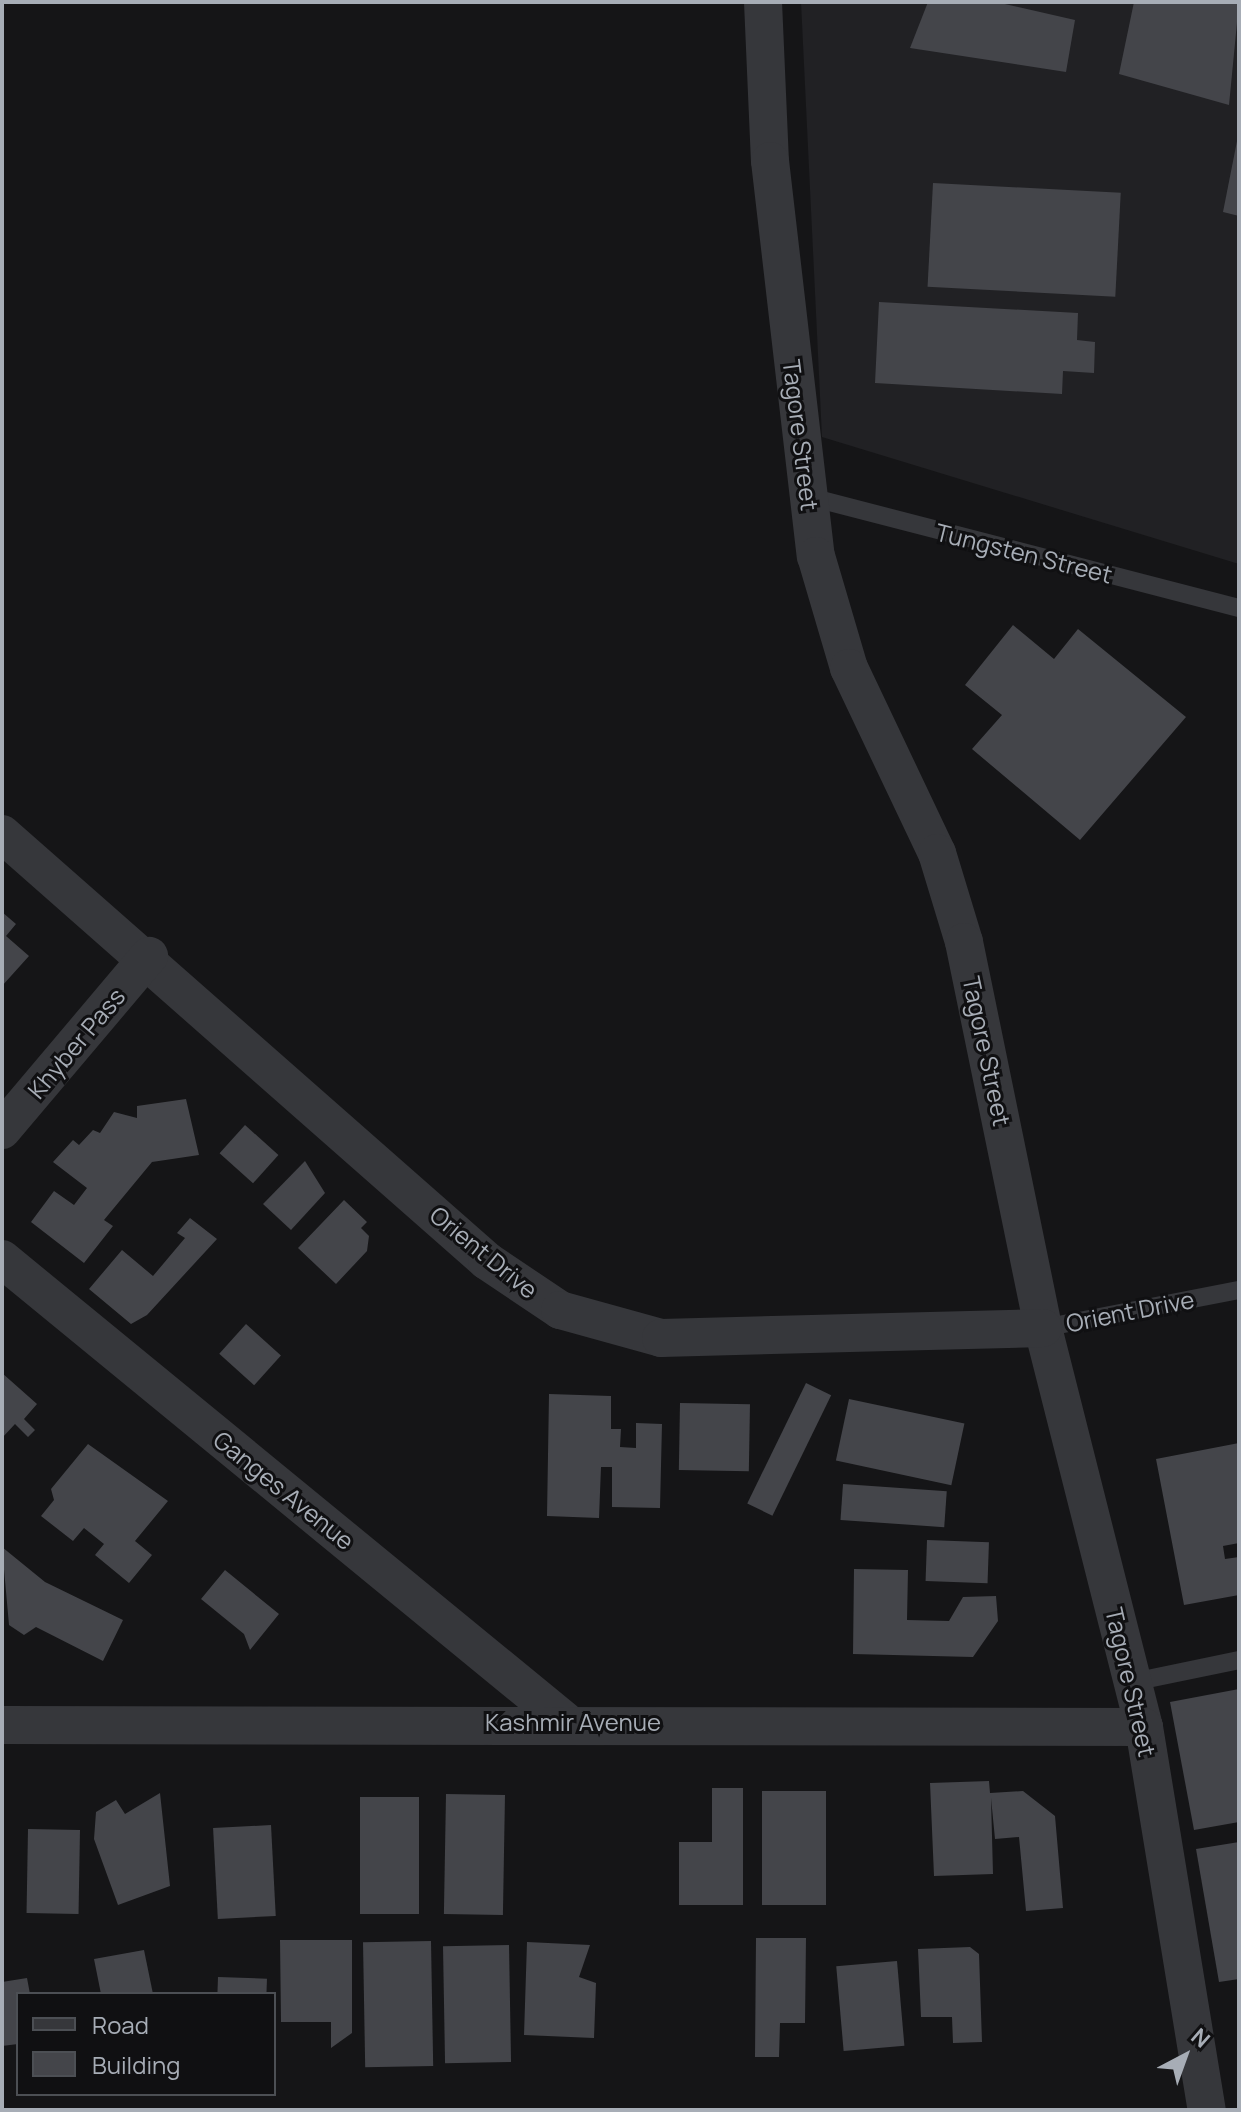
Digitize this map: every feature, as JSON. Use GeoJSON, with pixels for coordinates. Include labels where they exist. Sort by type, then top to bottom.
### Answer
{"type":"FeatureCollection","features":[{"type":"Feature","properties":{"kind":"street","name":"Tagore Street"},"geometry":{"type":"LineString","coordinates":[[763,2],[770,161],[816,556],[845,655],[951,894],[1043,1328],[1144,1727],[1207,2110]]}},
{"type":"Feature","properties":{"kind":"street","name":"Orient Drive"},"geometry":{"type":"LineString","coordinates":[[2,834],[149,956],[487,1261],[560,1310],[661,1338],[1043,1328]]}},
{"type":"Feature","properties":{"kind":"street","name":"Khyber Pass"},"geometry":{"type":"LineString","coordinates":[[2,1130],[149,956]]}},
{"type":"Feature","properties":{"kind":"street","name":"Ganges Avenue"},"geometry":{"type":"LineString","coordinates":[[2,1259],[565,1721]]}},
{"type":"Feature","properties":{"kind":"street","name":"Kashmir Avenue"},"geometry":{"type":"LineString","coordinates":[[2,1725],[565,1721],[1144,1727]]}},
{"type":"Feature","properties":{"kind":"lane","name":"Tungsten Street"},"geometry":{"type":"LineString","coordinates":[[810,497],[1239,608]]}},
{"type":"Feature","properties":{"kind":"lane","name":"Orient Drive"},"geometry":{"type":"LineString","coordinates":[[1043,1328],[1239,1290]]}},
{"type":"Feature","properties":{"kind":"lane"},"geometry":{"type":"LineString","coordinates":[[1133,1682],[1239,1660]]}},
{"type":"Feature","properties":{"kind":"shaded area"},"geometry":{"type":"Polygon","coordinates":[[[801,2],[1239,2],[1239,564],[822,437],[801,2]]]}},
{"type":"Feature","properties":{"kind":"building"},"geometry":{"type":"Polygon","coordinates":[[[928,2],[996,2],[1075,20],[1066,72],[910,48],[928,2]]]}},
{"type":"Feature","properties":{"kind":"building"},"geometry":{"type":"Polygon","coordinates":[[[1134,2],[1239,2],[1229,105],[1119,74],[1134,2]]]}},
{"type":"Feature","properties":{"kind":"building"},"geometry":{"type":"Polygon","coordinates":[[[1239,136],[1239,216],[1223,212],[1239,136]]]}},
{"type":"Feature","properties":{"kind":"building"},"geometry":{"type":"Polygon","coordinates":[[[933,183],[1121,193],[1115,297],[928,287],[933,183]]]}},
{"type":"Feature","properties":{"kind":"building"},"geometry":{"type":"Polygon","coordinates":[[[879,302],[1078,313],[1077,340],[1095,342],[1094,373],[1063,371],[1062,394],[875,383],[879,302]]]}},
{"type":"Feature","properties":{"kind":"building"},"geometry":{"type":"Polygon","coordinates":[[[1013,625],[1054,659],[1078,629],[1186,717],[1080,840],[972,749],[1002,715],[965,685],[1013,625]]]}},
{"type":"Feature","properties":{"kind":"building"},"geometry":{"type":"Polygon","coordinates":[[[2,912],[16,924],[6,936],[29,956],[2,986],[2,912]]]}},
{"type":"Feature","properties":{"kind":"building"},"geometry":{"type":"Polygon","coordinates":[[[186,1099],[199,1155],[152,1162],[104,1220],[113,1226],[84,1263],[31,1222],[54,1191],[74,1205],[87,1188],[53,1162],[73,1140],[79,1145],[93,1130],[100,1133],[114,1112],[137,1118],[137,1106],[186,1099]]]}},
{"type":"Feature","properties":{"kind":"building"},"geometry":{"type":"Polygon","coordinates":[[[245,1125],[278,1155],[253,1183],[220,1153],[245,1125]]]}},
{"type":"Feature","properties":{"kind":"building"},"geometry":{"type":"Polygon","coordinates":[[[305,1161],[325,1193],[291,1230],[263,1204],[305,1161]]]}},
{"type":"Feature","properties":{"kind":"building"},"geometry":{"type":"Polygon","coordinates":[[[344,1200],[367,1222],[361,1228],[369,1236],[367,1251],[336,1284],[298,1248],[344,1200]]]}},
{"type":"Feature","properties":{"kind":"building"},"geometry":{"type":"Polygon","coordinates":[[[190,1218],[217,1239],[147,1315],[131,1324],[89,1289],[122,1250],[153,1276],[185,1238],[177,1233],[190,1218]]]}},
{"type":"Feature","properties":{"kind":"building"},"geometry":{"type":"Polygon","coordinates":[[[246,1324],[281,1355],[254,1385],[219,1354],[246,1324]]]}},
{"type":"Feature","properties":{"kind":"building"},"geometry":{"type":"Polygon","coordinates":[[[2,1373],[37,1404],[24,1419],[35,1430],[28,1437],[15,1424],[2,1438],[2,1373]]]}},
{"type":"Feature","properties":{"kind":"building"},"geometry":{"type":"Polygon","coordinates":[[[806,1383],[831,1395],[772,1516],[747,1503],[806,1383]]]}},
{"type":"Feature","properties":{"kind":"building"},"geometry":{"type":"Polygon","coordinates":[[[549,1394],[611,1396],[611,1429],[621,1429],[620,1447],[636,1448],[636,1423],[662,1424],[660,1508],[612,1507],[612,1467],[601,1467],[599,1518],[547,1516],[549,1394]]]}},
{"type":"Feature","properties":{"kind":"building"},"geometry":{"type":"Polygon","coordinates":[[[849,1399],[964,1424],[951,1485],[836,1461],[849,1399]]]}},
{"type":"Feature","properties":{"kind":"building"},"geometry":{"type":"Polygon","coordinates":[[[680,1403],[750,1404],[749,1471],[679,1470],[680,1403]]]}},
{"type":"Feature","properties":{"kind":"building"},"geometry":{"type":"Polygon","coordinates":[[[1239,1443],[1239,1543],[1223,1546],[1225,1559],[1239,1557],[1239,1595],[1184,1605],[1156,1459],[1239,1443]]]}},
{"type":"Feature","properties":{"kind":"building"},"geometry":{"type":"Polygon","coordinates":[[[88,1444],[168,1501],[135,1541],[152,1555],[129,1583],[95,1555],[104,1544],[84,1528],[73,1541],[41,1516],[54,1500],[51,1489],[88,1444]]]}},
{"type":"Feature","properties":{"kind":"building"},"geometry":{"type":"Polygon","coordinates":[[[843,1484],[947,1491],[944,1527],[840,1520],[843,1484]]]}},
{"type":"Feature","properties":{"kind":"building"},"geometry":{"type":"Polygon","coordinates":[[[927,1540],[989,1542],[988,1583],[926,1581],[927,1540]]]}},
{"type":"Feature","properties":{"kind":"building"},"geometry":{"type":"Polygon","coordinates":[[[2,1547],[45,1582],[123,1620],[103,1661],[36,1627],[24,1635],[9,1625],[2,1547]]]}},
{"type":"Feature","properties":{"kind":"building"},"geometry":{"type":"Polygon","coordinates":[[[854,1569],[908,1570],[907,1620],[949,1621],[963,1597],[996,1596],[998,1621],[973,1657],[853,1654],[854,1569]]]}},
{"type":"Feature","properties":{"kind":"building"},"geometry":{"type":"Polygon","coordinates":[[[225,1570],[279,1614],[250,1650],[244,1634],[201,1599],[225,1570]]]}},
{"type":"Feature","properties":{"kind":"building"},"geometry":{"type":"Polygon","coordinates":[[[1239,1689],[1239,1822],[1194,1830],[1170,1702],[1239,1689]]]}},
{"type":"Feature","properties":{"kind":"building"},"geometry":{"type":"Polygon","coordinates":[[[989,1781],[990,1793],[1023,1791],[1055,1816],[1063,1908],[1026,1911],[1019,1837],[995,1839],[991,1798],[993,1874],[934,1876],[930,1783],[989,1781]]]}},
{"type":"Feature","properties":{"kind":"building"},"geometry":{"type":"Polygon","coordinates":[[[712,1788],[743,1788],[743,1905],[679,1905],[679,1842],[712,1842],[712,1788]]]}},
{"type":"Feature","properties":{"kind":"building"},"geometry":{"type":"Polygon","coordinates":[[[762,1791],[826,1791],[826,1905],[762,1905],[762,1791]]]}},
{"type":"Feature","properties":{"kind":"building"},"geometry":{"type":"Polygon","coordinates":[[[160,1793],[170,1886],[118,1905],[94,1839],[96,1812],[116,1800],[125,1814],[160,1793]]]}},
{"type":"Feature","properties":{"kind":"building"},"geometry":{"type":"Polygon","coordinates":[[[446,1794],[505,1795],[503,1915],[444,1914],[446,1794]]]}},
{"type":"Feature","properties":{"kind":"building"},"geometry":{"type":"Polygon","coordinates":[[[360,1797],[419,1797],[419,1914],[360,1914],[360,1797]]]}},
{"type":"Feature","properties":{"kind":"building"},"geometry":{"type":"Polygon","coordinates":[[[271,1825],[276,1916],[218,1919],[213,1828],[271,1825]]]}},
{"type":"Feature","properties":{"kind":"building"},"geometry":{"type":"Polygon","coordinates":[[[28,1829],[80,1830],[79,1914],[27,1913],[28,1829]]]}},
{"type":"Feature","properties":{"kind":"building"},"geometry":{"type":"Polygon","coordinates":[[[1239,1842],[1239,1979],[1219,1982],[1196,1849],[1239,1842]]]}},
{"type":"Feature","properties":{"kind":"building"},"geometry":{"type":"Polygon","coordinates":[[[756,1938],[806,1938],[805,2023],[780,2023],[779,2057],[755,2057],[756,1938]]]}},
{"type":"Feature","properties":{"kind":"building"},"geometry":{"type":"Polygon","coordinates":[[[280,1940],[352,1940],[352,2033],[331,2048],[331,2022],[281,2022],[280,1940]]]}},
{"type":"Feature","properties":{"kind":"building"},"geometry":{"type":"Polygon","coordinates":[[[431,1941],[433,2066],[365,2067],[363,1942],[431,1941]]]}},
{"type":"Feature","properties":{"kind":"building"},"geometry":{"type":"Polygon","coordinates":[[[527,1942],[590,1945],[579,1977],[596,1983],[594,2038],[524,2035],[527,1942]]]}},
{"type":"Feature","properties":{"kind":"building"},"geometry":{"type":"Polygon","coordinates":[[[509,1945],[511,2062],[445,2063],[443,1946],[509,1945]]]}},
{"type":"Feature","properties":{"kind":"building"},"geometry":{"type":"Polygon","coordinates":[[[970,1947],[979,1954],[982,2042],[953,2043],[952,2017],[921,2017],[918,1949],[970,1947]]]}},
{"type":"Feature","properties":{"kind":"building"},"geometry":{"type":"Polygon","coordinates":[[[144,1950],[153,1992],[101,1992],[94,1959],[144,1950]]]}},
{"type":"Feature","properties":{"kind":"building"},"geometry":{"type":"Polygon","coordinates":[[[897,1961],[904,2046],[844,2051],[836,1966],[897,1961]]]}},
{"type":"Feature","properties":{"kind":"building"},"geometry":{"type":"Polygon","coordinates":[[[218,1977],[267,1979],[267,1992],[217,1992],[218,1977]]]}},
{"type":"Feature","properties":{"kind":"building"},"geometry":{"type":"Polygon","coordinates":[[[27,1978],[30,1992],[16,1992],[16,2044],[2,2046],[2,1982],[27,1978]]]}}]}
